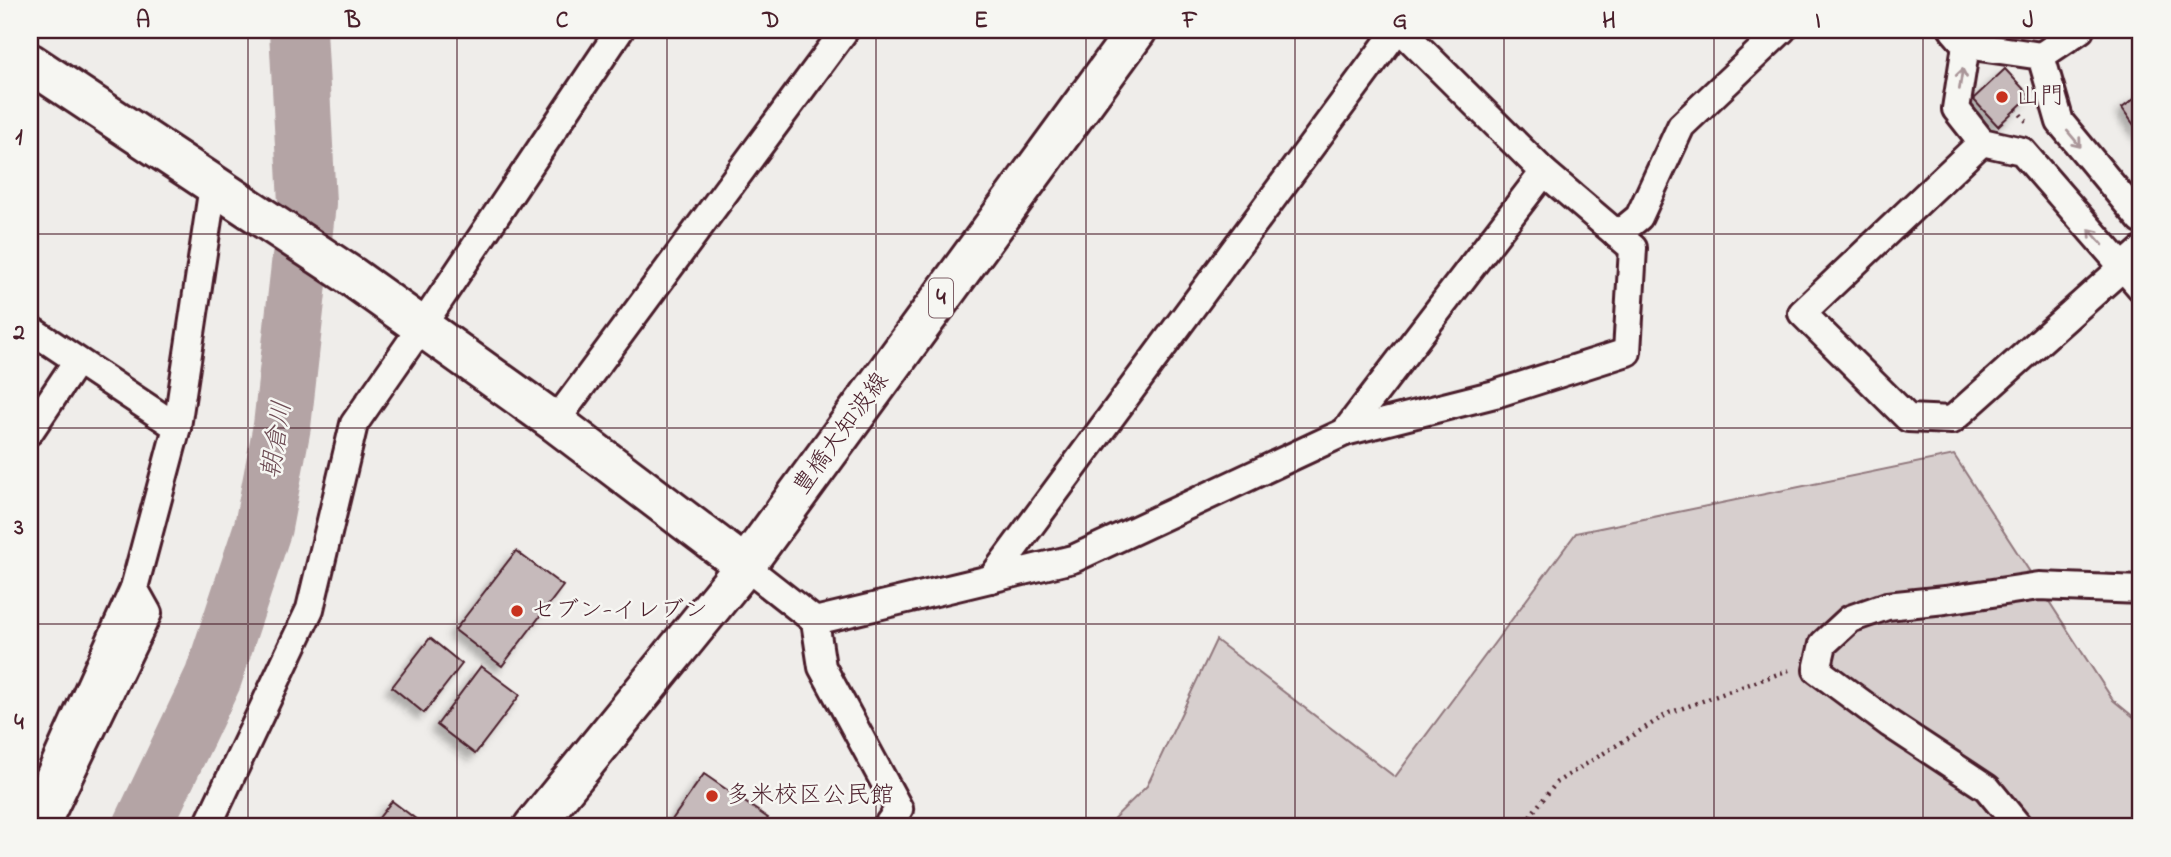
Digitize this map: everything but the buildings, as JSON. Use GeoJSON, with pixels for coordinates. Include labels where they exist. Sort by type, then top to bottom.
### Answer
{"type":"FeatureCollection","features":[{"type":"Feature","properties":{"kind":"main road","name":"豊橋大知波線"},"geometry":{"type":"LineString","coordinates":[[534,827],[746,565],[1137,30]]}},
{"type":"Feature","properties":{"kind":"main road"},"geometry":{"type":"LineString","coordinates":[[33,74],[351,276],[555,422],[746,565]]}},
{"type":"Feature","properties":{"kind":"street"},"geometry":{"type":"LineString","coordinates":[[207,827],[310,610],[354,424],[620,30]]}},
{"type":"Feature","properties":{"kind":"street"},"geometry":{"type":"LineString","coordinates":[[555,422],[845,30]]}},
{"type":"Feature","properties":{"kind":"street"},"geometry":{"type":"LineString","coordinates":[[815,621],[991,579],[1073,559],[1345,432],[1495,394],[1627,352],[1633,248],[1544,172],[1399,30],[991,579]]}},
{"type":"Feature","properties":{"kind":"street"},"geometry":{"type":"LineString","coordinates":[[1617,235],[1639,217],[1681,125],[1782,30]]}},
{"type":"Feature","properties":{"kind":"street"},"geometry":{"type":"LineString","coordinates":[[2080,30],[2040,56],[1959,37],[1956,109],[1982,142],[2022,151],[2132,259],[2141,288]]}},
{"type":"Feature","properties":{"kind":"street"},"geometry":{"type":"LineString","coordinates":[[2040,56],[2060,122],[2141,220]]}},
{"type":"Feature","properties":{"kind":"street"},"geometry":{"type":"LineString","coordinates":[[1982,142],[1801,313],[1908,418],[1952,420],[2132,259]]}},
{"type":"Feature","properties":{"kind":"street"},"geometry":{"type":"LineString","coordinates":[[1345,432],[1544,172]]}},
{"type":"Feature","properties":{"kind":"street"},"geometry":{"type":"LineString","coordinates":[[30,810],[33,812],[134,589],[177,427],[227,196]]}},
{"type":"Feature","properties":{"kind":"street"},"geometry":{"type":"LineString","coordinates":[[30,329],[177,427]]}},
{"type":"Feature","properties":{"kind":"street"},"geometry":{"type":"LineString","coordinates":[[30,431],[77,361]]}},
{"type":"Feature","properties":{"kind":"street"},"geometry":{"type":"LineString","coordinates":[[746,565],[815,621],[822,667],[898,809],[886,827]]}},
{"type":"Feature","properties":{"kind":"street"},"geometry":{"type":"LineString","coordinates":[[2019,827],[1987,788],[1890,724],[1817,670],[1823,644],[1850,619],[1887,606],[2039,586],[2141,590]]}},
{"type":"Feature","properties":{"kind":"street"},"geometry":{"type":"LineString","coordinates":[[45,827],[148,613],[134,589]]}},
{"type":"Feature","properties":{"kind":"path"},"geometry":{"type":"LineString","coordinates":[[1522,827],[1557,782],[1669,713],[1819,660]]}},
{"type":"Feature","properties":{"kind":"path"},"geometry":{"type":"LineString","coordinates":[[1522,827],[1536,827]]}},
{"type":"Feature","properties":{"kind":"shaded area"},"geometry":{"type":"Polygon","coordinates":[[[1954,455],[2113,700],[2141,723],[2141,827],[1105,827],[1147,786],[1216,640],[1395,777],[1576,533],[1954,455]]]}},
{"type":"Feature","properties":{"kind":"waterway","name":"朝倉川"},"geometry":{"type":"LineString","coordinates":[[142,827],[213,678],[263,527],[282,426],[307,203],[298,30]]}},
{"type":"Feature","properties":{"kind":"place","name":"山門"},"geometry":{"type":"Point","coordinates":[2002,97]}},
{"type":"Feature","properties":{"kind":"place","name":"セブン-イレブン"},"geometry":{"type":"Point","coordinates":[517,611]}},
{"type":"Feature","properties":{"kind":"place","name":"多米校区公民館"},"geometry":{"type":"Point","coordinates":[712,796]}}]}
